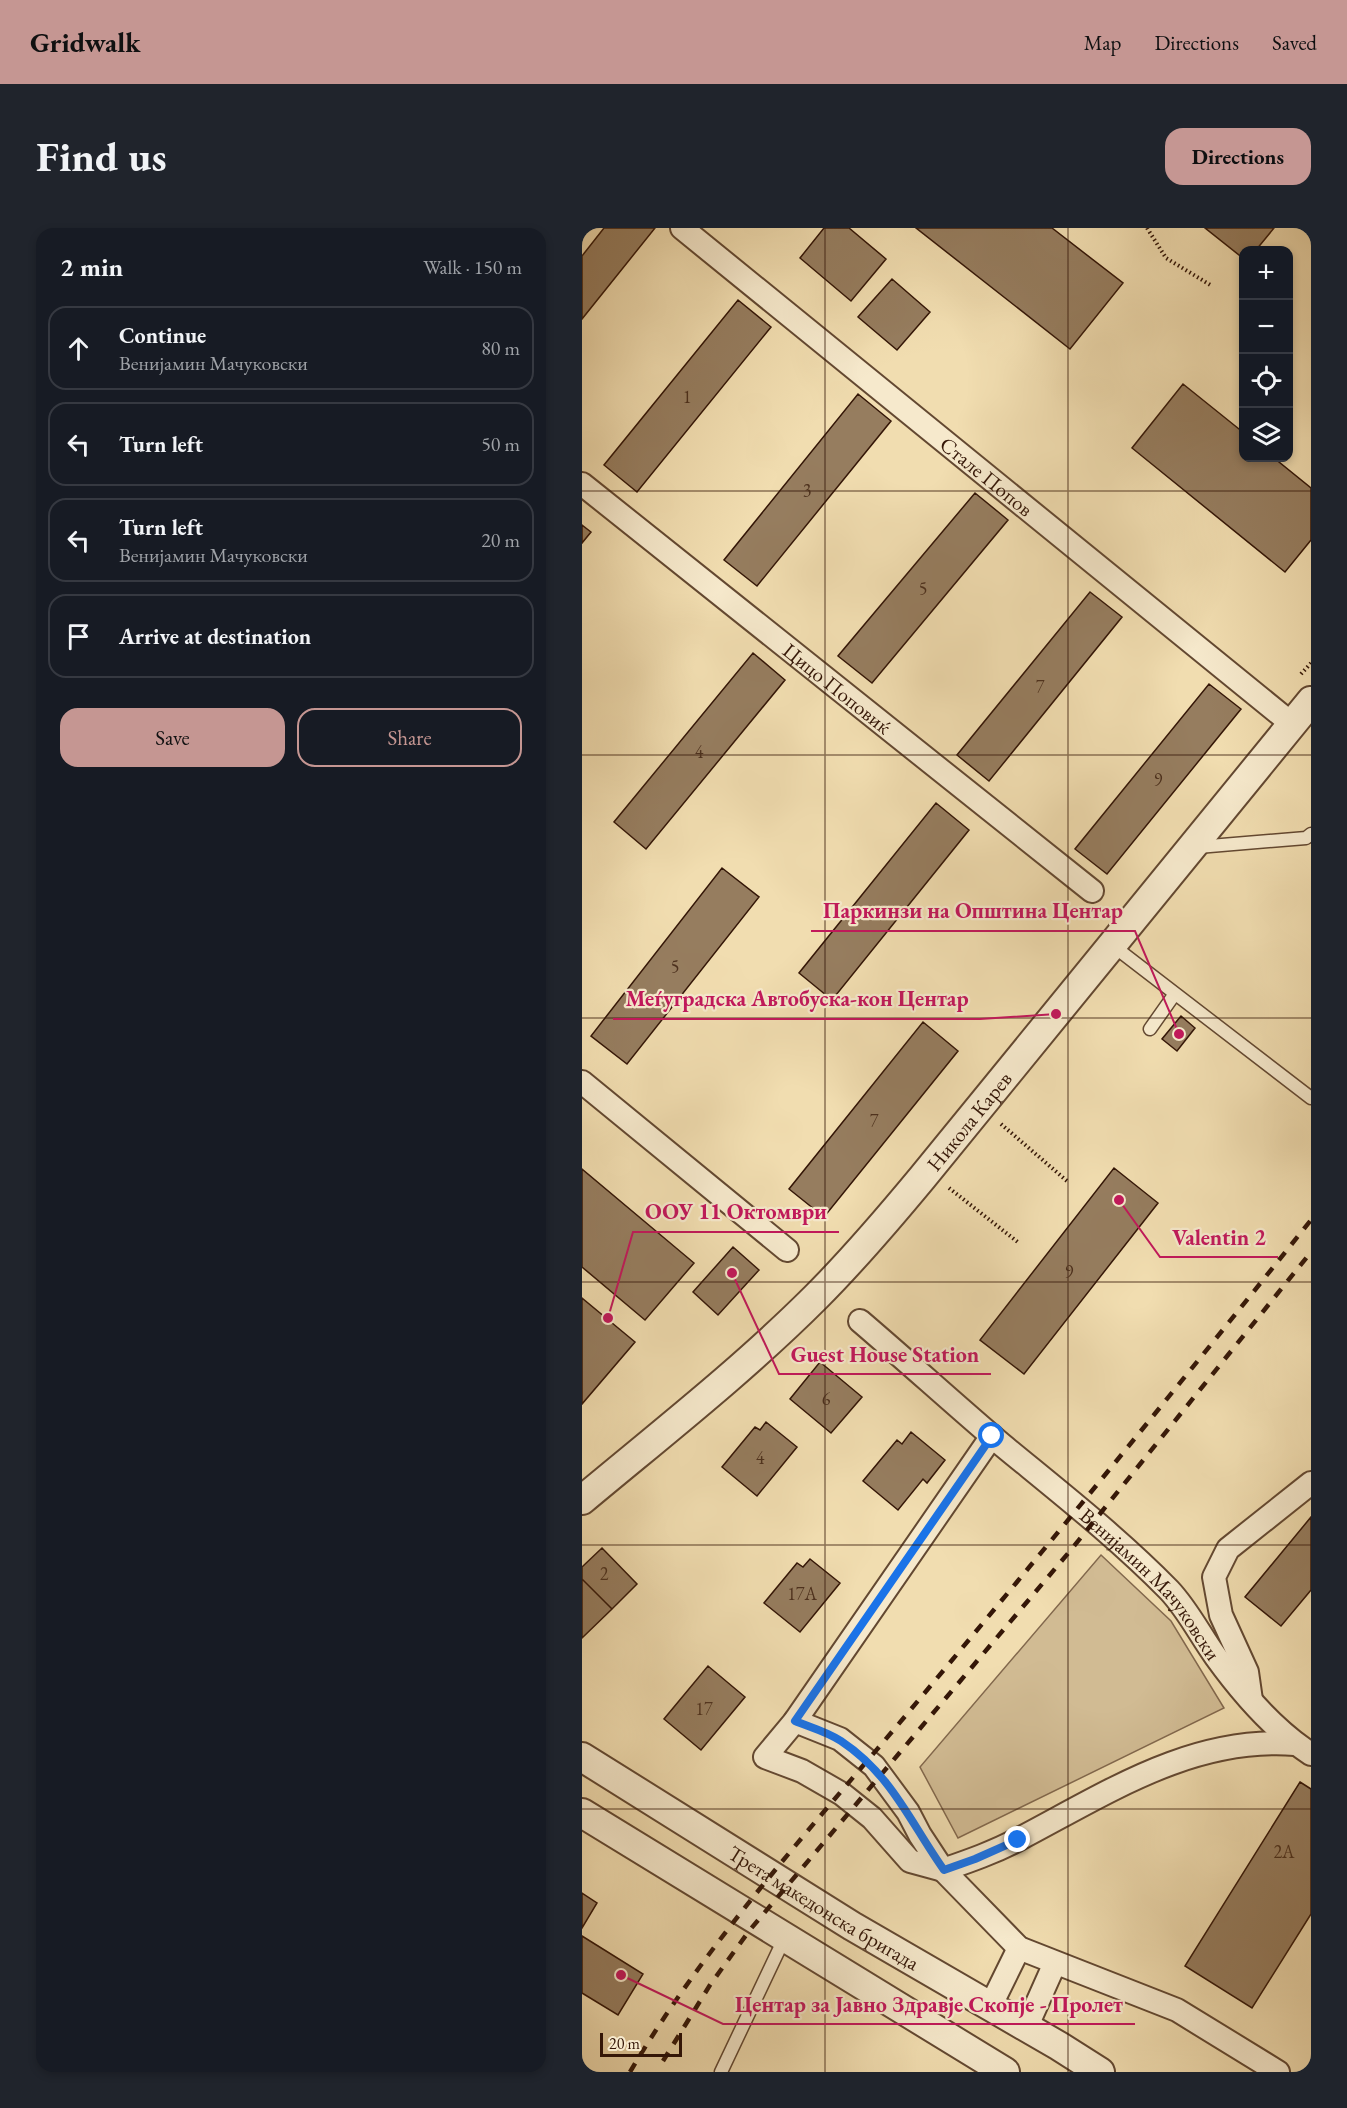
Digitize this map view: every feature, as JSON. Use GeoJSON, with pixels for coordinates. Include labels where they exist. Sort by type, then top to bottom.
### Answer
{"type":"FeatureCollection","features":[{"type":"Feature","properties":{"kind":"street","name":"Стале Попов"},"geometry":{"type":"LineString","coordinates":[[682,228],[1292,724]]}},
{"type":"Feature","properties":{"kind":"street","name":"Цицо Поповиќ"},"geometry":{"type":"LineString","coordinates":[[582,484],[1092,891]]}},
{"type":"Feature","properties":{"kind":"street","name":"Никола Карев"},"geometry":{"type":"LineString","coordinates":[[582,1500],[756,1353],[861,1251],[1311,701]]}},
{"type":"Feature","properties":{"kind":"street"},"geometry":{"type":"LineString","coordinates":[[582,1082],[787,1250]]}},
{"type":"Feature","properties":{"kind":"street","name":"Венијамин Мачуковски"},"geometry":{"type":"LineString","coordinates":[[860,1321],[992,1436],[1118,1541],[1168,1589],[1215,1656],[1251,1700],[1303,1749]]}},
{"type":"Feature","properties":{"kind":"street"},"geometry":{"type":"LineString","coordinates":[[944,1870],[910,1861],[872,1818],[842,1794],[802,1771],[765,1756],[795,1721],[992,1436]]}},
{"type":"Feature","properties":{"kind":"street"},"geometry":{"type":"LineString","coordinates":[[1251,1700],[1247,1672],[1221,1615],[1214,1577],[1228,1548],[1311,1483]]}},
{"type":"Feature","properties":{"kind":"street"},"geometry":{"type":"LineString","coordinates":[[795,1721],[840,1739],[874,1766],[908,1812],[920,1835],[944,1870],[1018,1948],[1178,2010],[1278,2072]]}},
{"type":"Feature","properties":{"kind":"street","name":"Венијамин Мачуковски"},"geometry":{"type":"LineString","coordinates":[[944,1870],[1018,1840],[1110,1791],[1193,1755],[1244,1744],[1269,1742],[1303,1749]]}},
{"type":"Feature","properties":{"kind":"street","name":"Трета македонска бригада"},"geometry":{"type":"LineString","coordinates":[[582,1757],[852,1926],[1100,2072]]}},
{"type":"Feature","properties":{"kind":"street"},"geometry":{"type":"LineString","coordinates":[[582,1813],[784,1939],[1005,2072]]}},
{"type":"Feature","properties":{"kind":"street"},"geometry":{"type":"LineString","coordinates":[[990,2007],[1018,1948]]}},
{"type":"Feature","properties":{"kind":"street"},"geometry":{"type":"LineString","coordinates":[[1026,2028],[1054,1963]]}},
{"type":"Feature","properties":{"kind":"lane"},"geometry":{"type":"LineString","coordinates":[[1190,847],[1306,838],[1311,834]]}},
{"type":"Feature","properties":{"kind":"lane"},"geometry":{"type":"LineString","coordinates":[[1112,945],[1174,995],[1311,1098]]}},
{"type":"Feature","properties":{"kind":"lane"},"geometry":{"type":"LineString","coordinates":[[1150,1029],[1174,995]]}},
{"type":"Feature","properties":{"kind":"lane"},"geometry":{"type":"LineString","coordinates":[[721,2072],[784,1939]]}},
{"type":"Feature","properties":{"kind":"path"},"geometry":{"type":"LineString","coordinates":[[1147,228],[1166,258],[1212,286]]}},
{"type":"Feature","properties":{"kind":"path"},"geometry":{"type":"LineString","coordinates":[[1000,1124],[1067,1181]]}},
{"type":"Feature","properties":{"kind":"path"},"geometry":{"type":"LineString","coordinates":[[947,1187],[1019,1243]]}},
{"type":"Feature","properties":{"kind":"shaded area"},"geometry":{"type":"Polygon","coordinates":[[[1101,1555],[1171,1621],[1224,1708],[958,1838],[920,1767],[1101,1555]]]}},
{"type":"Feature","properties":{"kind":"building"},"geometry":{"type":"Polygon","coordinates":[[[604,228],[655,228],[582,319],[582,256],[604,228]]]}},
{"type":"Feature","properties":{"kind":"building"},"geometry":{"type":"Polygon","coordinates":[[[824,228],[849,228],[886,259],[851,301],[800,258],[824,228]]]}},
{"type":"Feature","properties":{"kind":"building"},"geometry":{"type":"Polygon","coordinates":[[[916,228],[1052,228],[1123,283],[1070,349],[916,228]]]}},
{"type":"Feature","properties":{"kind":"building"},"geometry":{"type":"Polygon","coordinates":[[[1205,228],[1274,228],[1259,246],[1239,246],[1239,255],[1205,228]]]}},
{"type":"Feature","properties":{"kind":"building"},"geometry":{"type":"Polygon","coordinates":[[[892,279],[930,312],[897,350],[858,317],[892,279]]]}},
{"type":"Feature","properties":{"kind":"building"},"geometry":{"type":"Polygon","coordinates":[[[738,300],[771,327],[637,492],[604,465],[738,300]]]}},
{"type":"Feature","properties":{"kind":"building"},"geometry":{"type":"Polygon","coordinates":[[[1183,384],[1239,429],[1239,462],[1279,462],[1311,488],[1311,540],[1285,572],[1132,448],[1183,384]]]}},
{"type":"Feature","properties":{"kind":"building"},"geometry":{"type":"Polygon","coordinates":[[[858,394],[891,421],[757,586],[724,560],[858,394]]]}},
{"type":"Feature","properties":{"kind":"building"},"geometry":{"type":"Polygon","coordinates":[[[975,493],[1008,520],[872,683],[838,656],[975,493]]]}},
{"type":"Feature","properties":{"kind":"building"},"geometry":{"type":"Polygon","coordinates":[[[582,525],[591,532],[582,543],[582,525]]]}},
{"type":"Feature","properties":{"kind":"building"},"geometry":{"type":"Polygon","coordinates":[[[1090,592],[1122,617],[989,781],[957,755],[1090,592]]]}},
{"type":"Feature","properties":{"kind":"building"},"geometry":{"type":"Polygon","coordinates":[[[753,653],[785,680],[646,849],[614,822],[753,653]]]}},
{"type":"Feature","properties":{"kind":"building"},"geometry":{"type":"Polygon","coordinates":[[[1209,684],[1241,709],[1107,874],[1075,849],[1209,684]]]}},
{"type":"Feature","properties":{"kind":"building"},"geometry":{"type":"Polygon","coordinates":[[[936,803],[969,830],[832,1000],[799,973],[936,803]]]}},
{"type":"Feature","properties":{"kind":"building"},"geometry":{"type":"Polygon","coordinates":[[[722,868],[759,897],[627,1064],[591,1036],[722,868]]]}},
{"type":"Feature","properties":{"kind":"building"},"geometry":{"type":"Polygon","coordinates":[[[1181,1016],[1195,1028],[1177,1051],[1162,1039],[1181,1016]]]}},
{"type":"Feature","properties":{"kind":"building"},"geometry":{"type":"Polygon","coordinates":[[[923,1022],[958,1051],[824,1217],[789,1189],[923,1022]]]}},
{"type":"Feature","properties":{"kind":"building"},"geometry":{"type":"Polygon","coordinates":[[[1114,1168],[1158,1203],[1024,1374],[980,1340],[1114,1168]]]}},
{"type":"Feature","properties":{"kind":"building"},"geometry":{"type":"Polygon","coordinates":[[[582,1169],[694,1263],[645,1320],[582,1267],[582,1169]]]}},
{"type":"Feature","properties":{"kind":"building"},"geometry":{"type":"Polygon","coordinates":[[[733,1247],[759,1270],[718,1315],[693,1292],[733,1247]]]}},
{"type":"Feature","properties":{"kind":"building"},"geometry":{"type":"Polygon","coordinates":[[[582,1298],[635,1342],[582,1404],[582,1298]]]}},
{"type":"Feature","properties":{"kind":"building"},"geometry":{"type":"Polygon","coordinates":[[[820,1362],[862,1397],[831,1433],[790,1399],[820,1362]]]}},
{"type":"Feature","properties":{"kind":"building"},"geometry":{"type":"Polygon","coordinates":[[[766,1422],[797,1447],[757,1496],[722,1467],[755,1427],[760,1430],[766,1422]]]}},
{"type":"Feature","properties":{"kind":"building"},"geometry":{"type":"Polygon","coordinates":[[[911,1432],[945,1460],[927,1483],[923,1479],[898,1510],[863,1481],[897,1440],[902,1444],[911,1432]]]}},
{"type":"Feature","properties":{"kind":"building"},"geometry":{"type":"Polygon","coordinates":[[[1311,1517],[1311,1590],[1281,1626],[1245,1597],[1311,1517]]]}},
{"type":"Feature","properties":{"kind":"building"},"geometry":{"type":"Polygon","coordinates":[[[602,1548],[637,1584],[612,1609],[582,1579],[582,1567],[602,1548]]]}},
{"type":"Feature","properties":{"kind":"building"},"geometry":{"type":"Polygon","coordinates":[[[810,1559],[840,1583],[800,1632],[764,1603],[797,1563],[803,1567],[810,1559]]]}},
{"type":"Feature","properties":{"kind":"building"},"geometry":{"type":"Polygon","coordinates":[[[582,1579],[612,1609],[582,1638],[582,1579]]]}},
{"type":"Feature","properties":{"kind":"building"},"geometry":{"type":"Polygon","coordinates":[[[708,1666],[745,1697],[701,1750],[664,1719],[708,1666]]]}},
{"type":"Feature","properties":{"kind":"building"},"geometry":{"type":"Polygon","coordinates":[[[1300,1782],[1311,1789],[1311,1914],[1252,2008],[1185,1966],[1300,1782]]]}},
{"type":"Feature","properties":{"kind":"building"},"geometry":{"type":"Polygon","coordinates":[[[582,1893],[597,1903],[582,1928],[582,1893]]]}},
{"type":"Feature","properties":{"kind":"building"},"geometry":{"type":"Polygon","coordinates":[[[582,1936],[643,1974],[618,2015],[582,1993],[582,1936]]]}},
{"type":"Feature","properties":{"kind":"railway"},"geometry":{"type":"LineString","coordinates":[[630,2072],[660,2023],[727,1930],[1063,1526],[1311,1220]]}},
{"type":"Feature","properties":{"kind":"railway"},"geometry":{"type":"LineString","coordinates":[[663,2061],[710,1985],[749,1931],[1070,1551],[1311,1252]]}},
{"type":"Feature","properties":{"kind":"place","name":"Меѓуградска Автобуска-кон Центар"},"geometry":{"type":"Point","coordinates":[1056,1014]}},
{"type":"Feature","properties":{"kind":"place","name":"Паркинзи на Општина Центар"},"geometry":{"type":"Point","coordinates":[1179,1034]}},
{"type":"Feature","properties":{"kind":"place","name":"Valentin 2"},"geometry":{"type":"Point","coordinates":[1119,1200]}},
{"type":"Feature","properties":{"kind":"place","name":"Guest House Station"},"geometry":{"type":"Point","coordinates":[732,1273]}},
{"type":"Feature","properties":{"kind":"place","name":"ООУ 11 Октомври"},"geometry":{"type":"Point","coordinates":[608,1318]}},
{"type":"Feature","properties":{"kind":"place","name":"Центар за Јавно Здравје Скопје - Пролет"},"geometry":{"type":"Point","coordinates":[621,1975]}},
{"type":"Feature","properties":{"kind":"route"},"geometry":{"type":"LineString","coordinates":[[992,1436],[795,1721],[840,1739],[874,1766],[908,1812],[920,1835],[944,1870],[1018,1840]]}}]}
